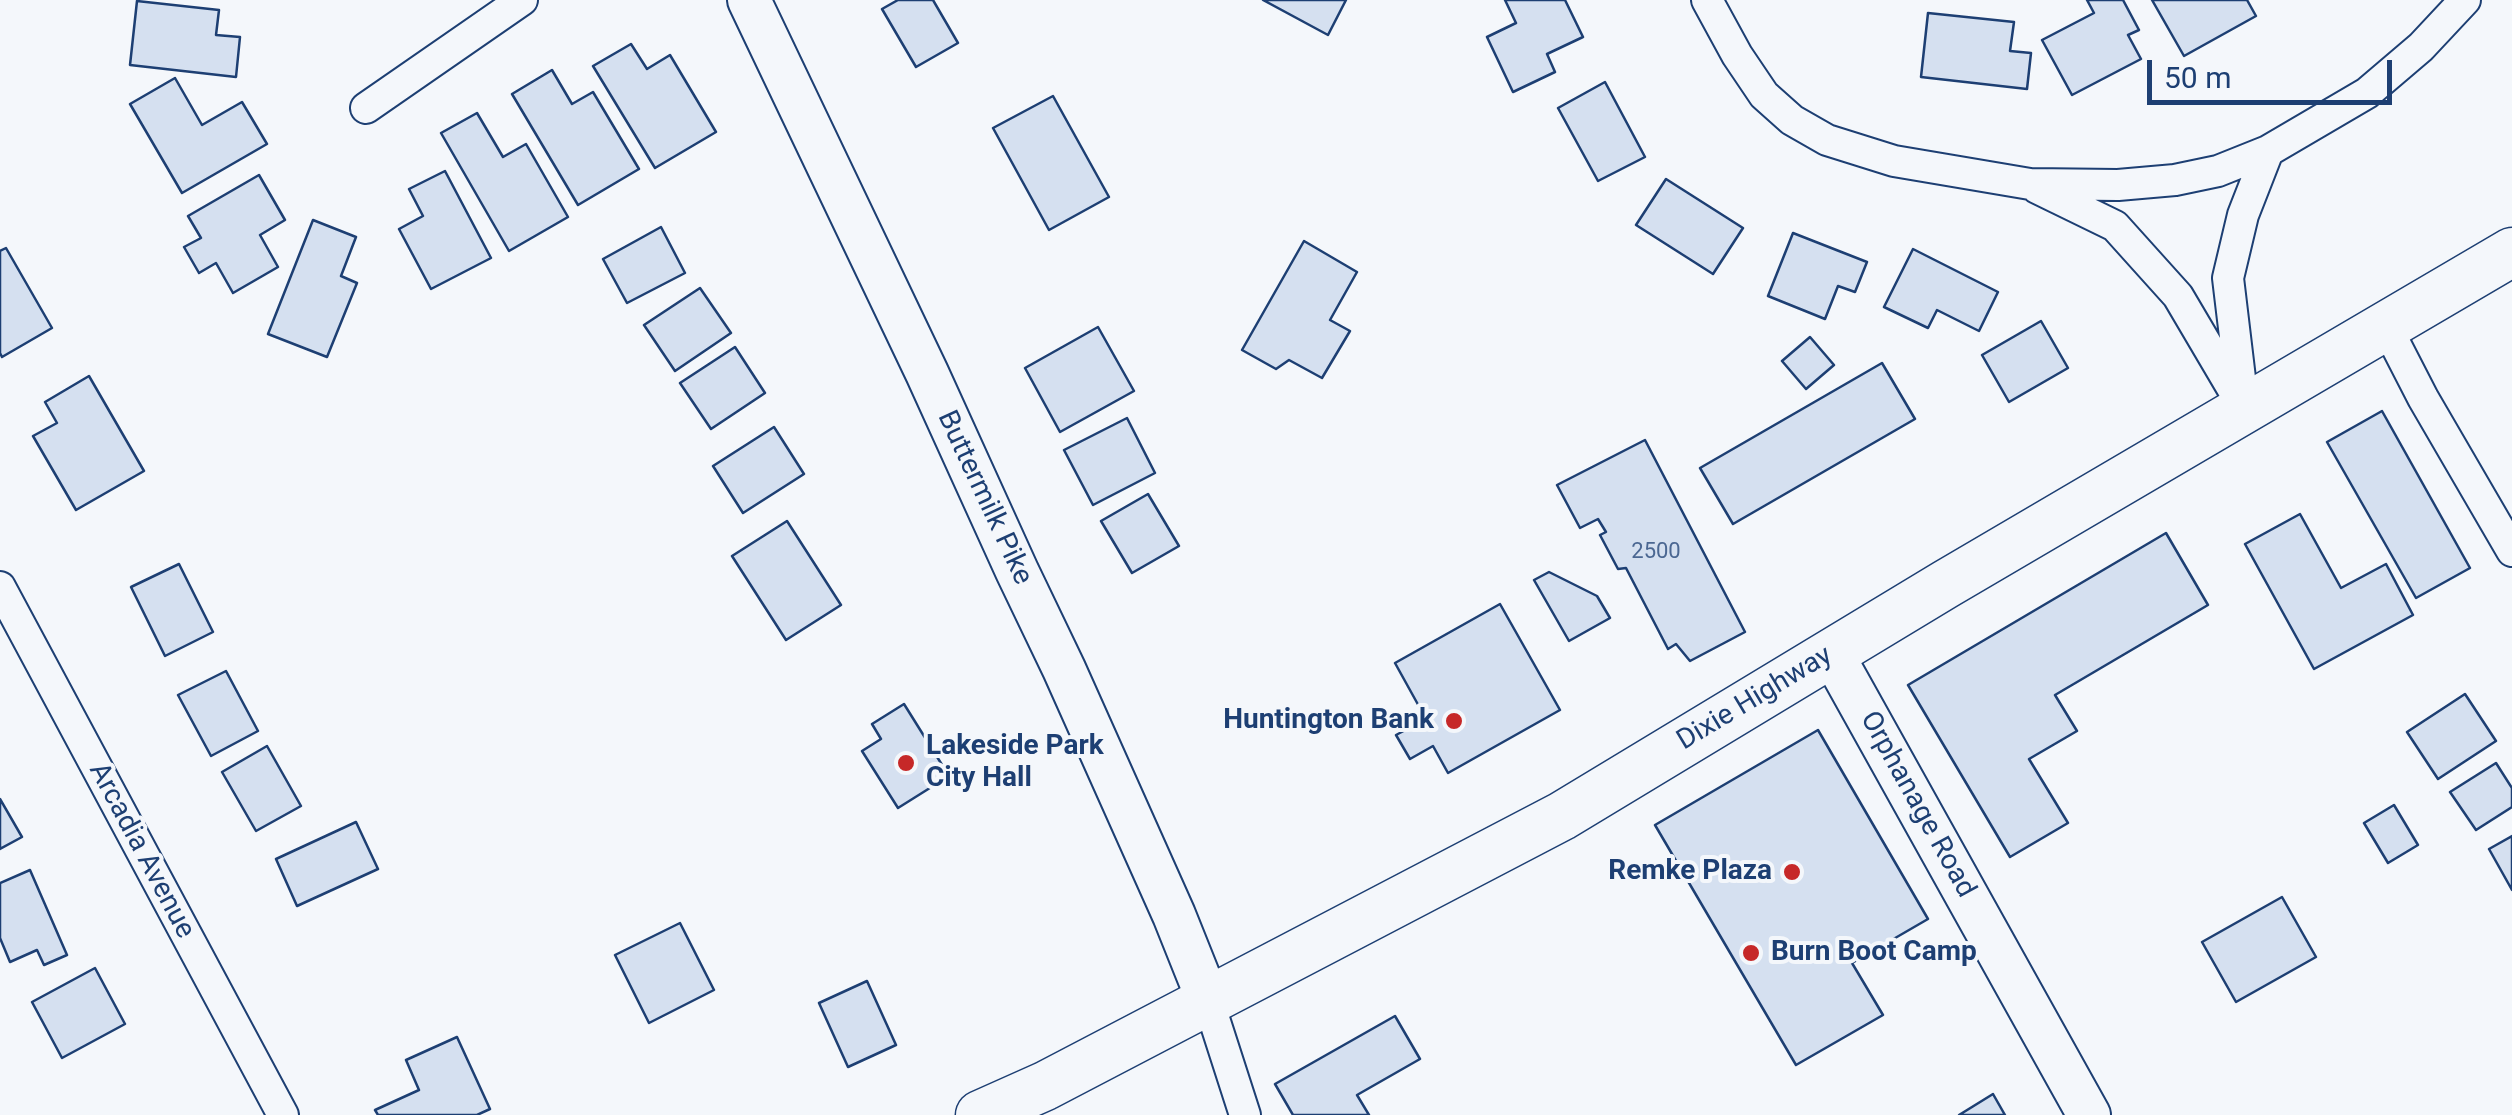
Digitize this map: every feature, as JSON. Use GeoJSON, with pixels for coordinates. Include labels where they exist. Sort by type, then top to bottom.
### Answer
{"type":"FeatureCollection","features":[{"type":"Feature","properties":{"kind":"main road","name":"Buttermilk Pike"},"geometry":{"type":"LineString","coordinates":[[749,0],[1064,669],[1208,1000]]}},
{"type":"Feature","properties":{"kind":"main road","name":"Dixie Highway"},"geometry":{"type":"LineString","coordinates":[[980,1115],[1045,1086],[1562,816],[1831,652],[2512,252]]}},
{"type":"Feature","properties":{"kind":"main road","name":"Orphanage Road"},"geometry":{"type":"LineString","coordinates":[[1831,652],[2089,1115]]}},
{"type":"Feature","properties":{"kind":"street"},"geometry":{"type":"LineString","coordinates":[[366,108],[522,0]]}},
{"type":"Feature","properties":{"kind":"street"},"geometry":{"type":"LineString","coordinates":[[1707,0],[1764,95],[1792,120],[1827,140],[1894,161],[2030,184],[2118,185],[2218,171],[2268,150],[2367,93],[2421,47],[2465,0]]}},
{"type":"Feature","properties":{"kind":"street"},"geometry":{"type":"LineString","coordinates":[[2244,408],[2228,278],[2243,215],[2268,150]]}},
{"type":"Feature","properties":{"kind":"street"},"geometry":{"type":"LineString","coordinates":[[2030,184],[2115,226],[2178,296],[2244,408]]}},
{"type":"Feature","properties":{"kind":"street"},"geometry":{"type":"LineString","coordinates":[[2386,326],[2512,551]]}},
{"type":"Feature","properties":{"kind":"street","name":"Arcadia Avenue"},"geometry":{"type":"LineString","coordinates":[[0,588],[282,1115]]}},
{"type":"Feature","properties":{"kind":"street"},"geometry":{"type":"LineString","coordinates":[[1208,1000],[1246,1115]]}},
{"type":"Feature","properties":{"kind":"building"},"geometry":{"type":"Polygon","coordinates":[[[898,0],[933,0],[958,43],[916,67],[882,9],[898,0]]]}},
{"type":"Feature","properties":{"kind":"building"},"geometry":{"type":"Polygon","coordinates":[[[1263,0],[1346,0],[1328,35],[1263,0]]]}},
{"type":"Feature","properties":{"kind":"building"},"geometry":{"type":"Polygon","coordinates":[[[1505,0],[1565,0],[1583,37],[1547,54],[1555,72],[1513,92],[1487,37],[1516,23],[1505,0]]]}},
{"type":"Feature","properties":{"kind":"building"},"geometry":{"type":"Polygon","coordinates":[[[2087,0],[2123,0],[2139,30],[2128,35],[2141,59],[2072,95],[2042,40],[2094,13],[2087,0]]]}},
{"type":"Feature","properties":{"kind":"building"},"geometry":{"type":"Polygon","coordinates":[[[2152,0],[2247,0],[2256,16],[2184,56],[2152,0]]]}},
{"type":"Feature","properties":{"kind":"building"},"geometry":{"type":"Polygon","coordinates":[[[137,1],[219,10],[216,35],[240,37],[236,77],[130,65],[137,1]]]}},
{"type":"Feature","properties":{"kind":"building"},"geometry":{"type":"Polygon","coordinates":[[[1928,13],[2014,22],[2010,51],[2031,53],[2027,89],[1921,77],[1928,13]]]}},
{"type":"Feature","properties":{"kind":"building"},"geometry":{"type":"Polygon","coordinates":[[[631,44],[647,69],[670,55],[716,132],[655,168],[593,66],[631,44]]]}},
{"type":"Feature","properties":{"kind":"building"},"geometry":{"type":"Polygon","coordinates":[[[552,70],[572,104],[593,92],[639,169],[578,205],[512,94],[552,70]]]}},
{"type":"Feature","properties":{"kind":"building"},"geometry":{"type":"Polygon","coordinates":[[[175,78],[202,125],[242,102],[267,144],[182,193],[130,104],[175,78]]]}},
{"type":"Feature","properties":{"kind":"building"},"geometry":{"type":"Polygon","coordinates":[[[1605,82],[1645,157],[1598,181],[1558,108],[1605,82]]]}},
{"type":"Feature","properties":{"kind":"building"},"geometry":{"type":"Polygon","coordinates":[[[1053,96],[1109,197],[1049,230],[993,128],[1053,96]]]}},
{"type":"Feature","properties":{"kind":"building"},"geometry":{"type":"Polygon","coordinates":[[[477,113],[503,157],[526,144],[568,217],[509,251],[441,133],[477,113]]]}},
{"type":"Feature","properties":{"kind":"building"},"geometry":{"type":"Polygon","coordinates":[[[445,171],[491,258],[431,289],[399,229],[423,216],[409,189],[445,171]]]}},
{"type":"Feature","properties":{"kind":"building"},"geometry":{"type":"Polygon","coordinates":[[[259,175],[285,220],[260,235],[278,267],[233,293],[216,263],[199,273],[184,247],[201,238],[188,216],[259,175]]]}},
{"type":"Feature","properties":{"kind":"building"},"geometry":{"type":"Polygon","coordinates":[[[1666,179],[1743,228],[1713,274],[1636,225],[1666,179]]]}},
{"type":"Feature","properties":{"kind":"building"},"geometry":{"type":"Polygon","coordinates":[[[313,220],[356,237],[341,276],[357,283],[327,357],[268,334],[313,220]]]}},
{"type":"Feature","properties":{"kind":"building"},"geometry":{"type":"Polygon","coordinates":[[[661,227],[685,273],[627,303],[603,259],[661,227]]]}},
{"type":"Feature","properties":{"kind":"building"},"geometry":{"type":"Polygon","coordinates":[[[1793,233],[1867,262],[1855,292],[1838,286],[1825,319],[1768,296],[1793,233]]]}},
{"type":"Feature","properties":{"kind":"building"},"geometry":{"type":"Polygon","coordinates":[[[1304,241],[1357,272],[1330,320],[1350,331],[1322,378],[1289,360],[1276,369],[1242,350],[1304,241]]]}},
{"type":"Feature","properties":{"kind":"building"},"geometry":{"type":"Polygon","coordinates":[[[6,248],[52,328],[2,357],[0,251],[6,248]]]}},
{"type":"Feature","properties":{"kind":"building"},"geometry":{"type":"Polygon","coordinates":[[[1913,249],[1998,292],[1979,331],[1937,310],[1928,328],[1884,307],[1913,249]]]}},
{"type":"Feature","properties":{"kind":"building"},"geometry":{"type":"Polygon","coordinates":[[[700,288],[731,333],[675,371],[644,325],[700,288]]]}},
{"type":"Feature","properties":{"kind":"building"},"geometry":{"type":"Polygon","coordinates":[[[2041,321],[2068,368],[2009,402],[1982,355],[2041,321]]]}},
{"type":"Feature","properties":{"kind":"building"},"geometry":{"type":"Polygon","coordinates":[[[1098,327],[1134,391],[1060,432],[1025,368],[1098,327]]]}},
{"type":"Feature","properties":{"kind":"building"},"geometry":{"type":"Polygon","coordinates":[[[1810,337],[1834,365],[1806,389],[1782,361],[1810,337]]]}},
{"type":"Feature","properties":{"kind":"building"},"geometry":{"type":"Polygon","coordinates":[[[735,347],[765,393],[711,429],[680,383],[735,347]]]}},
{"type":"Feature","properties":{"kind":"building"},"geometry":{"type":"Polygon","coordinates":[[[1882,363],[1915,419],[1733,524],[1700,468],[1882,363]]]}},
{"type":"Feature","properties":{"kind":"building"},"geometry":{"type":"Polygon","coordinates":[[[89,376],[144,471],[76,510],[33,436],[57,423],[45,402],[89,376]]]}},
{"type":"Feature","properties":{"kind":"building"},"geometry":{"type":"Polygon","coordinates":[[[2382,411],[2470,568],[2416,598],[2327,442],[2382,411]]]}},
{"type":"Feature","properties":{"kind":"building"},"geometry":{"type":"Polygon","coordinates":[[[1127,418],[1155,473],[1093,505],[1064,450],[1127,418]]]}},
{"type":"Feature","properties":{"kind":"building"},"geometry":{"type":"Polygon","coordinates":[[[774,427],[804,474],[743,513],[713,466],[774,427]]]}},
{"type":"Feature","properties":{"kind":"building"},"geometry":{"type":"Polygon","coordinates":[[[1645,440],[1745,632],[1690,661],[1676,644],[1668,649],[1626,568],[1618,569],[1600,535],[1606,532],[1598,519],[1580,528],[1557,485],[1645,440]]]}},
{"type":"Feature","properties":{"kind":"building"},"geometry":{"type":"Polygon","coordinates":[[[1148,494],[1179,546],[1132,573],[1101,521],[1148,494]]]}},
{"type":"Feature","properties":{"kind":"building"},"geometry":{"type":"Polygon","coordinates":[[[2300,514],[2341,588],[2386,564],[2413,615],[2314,669],[2245,544],[2300,514]]]}},
{"type":"Feature","properties":{"kind":"building"},"geometry":{"type":"Polygon","coordinates":[[[787,521],[841,605],[786,640],[732,556],[787,521]]]}},
{"type":"Feature","properties":{"kind":"building"},"geometry":{"type":"Polygon","coordinates":[[[2166,533],[2208,605],[2055,695],[2077,731],[2029,759],[2068,823],[2010,857],[1908,685],[2166,533]]]}},
{"type":"Feature","properties":{"kind":"building"},"geometry":{"type":"Polygon","coordinates":[[[179,564],[213,632],[165,656],[131,587],[179,564]]]}},
{"type":"Feature","properties":{"kind":"building"},"geometry":{"type":"Polygon","coordinates":[[[1549,572],[1597,596],[1610,618],[1569,641],[1534,580],[1549,572]]]}},
{"type":"Feature","properties":{"kind":"building"},"geometry":{"type":"Polygon","coordinates":[[[1500,604],[1560,710],[1448,773],[1433,746],[1410,759],[1396,735],[1426,719],[1395,663],[1500,604]]]}},
{"type":"Feature","properties":{"kind":"building"},"geometry":{"type":"Polygon","coordinates":[[[226,671],[258,731],[211,756],[178,695],[226,671]]]}},
{"type":"Feature","properties":{"kind":"building"},"geometry":{"type":"Polygon","coordinates":[[[2465,694],[2496,741],[2438,779],[2407,732],[2465,694]]]}},
{"type":"Feature","properties":{"kind":"building","name":"Lakeside Park City Hall"},"geometry":{"type":"Polygon","coordinates":[[[904,704],[949,776],[898,808],[862,751],[881,739],[872,724],[904,704]]]}},
{"type":"Feature","properties":{"kind":"building","name":"Remke Plaza"},"geometry":{"type":"Polygon","coordinates":[[[1818,730],[1928,919],[1852,963],[1883,1015],[1796,1065],[1655,825],[1818,730]]]}},
{"type":"Feature","properties":{"kind":"building"},"geometry":{"type":"Polygon","coordinates":[[[267,746],[301,806],[256,831],[222,772],[267,746]]]}},
{"type":"Feature","properties":{"kind":"building"},"geometry":{"type":"Polygon","coordinates":[[[2496,763],[2512,788],[2512,807],[2476,830],[2450,792],[2496,763]]]}},
{"type":"Feature","properties":{"kind":"building"},"geometry":{"type":"Polygon","coordinates":[[[0,799],[22,837],[0,849],[0,799]]]}},
{"type":"Feature","properties":{"kind":"building"},"geometry":{"type":"Polygon","coordinates":[[[2394,805],[2418,845],[2388,863],[2364,823],[2394,805]]]}},
{"type":"Feature","properties":{"kind":"building"},"geometry":{"type":"Polygon","coordinates":[[[356,822],[378,869],[297,906],[276,859],[356,822]]]}},
{"type":"Feature","properties":{"kind":"building"},"geometry":{"type":"Polygon","coordinates":[[[2512,836],[2512,890],[2489,849],[2512,836]]]}},
{"type":"Feature","properties":{"kind":"building"},"geometry":{"type":"Polygon","coordinates":[[[30,870],[67,955],[44,965],[37,950],[10,962],[0,938],[0,883],[30,870]]]}},
{"type":"Feature","properties":{"kind":"building"},"geometry":{"type":"Polygon","coordinates":[[[2282,897],[2316,957],[2236,1002],[2202,942],[2282,897]]]}},
{"type":"Feature","properties":{"kind":"building"},"geometry":{"type":"Polygon","coordinates":[[[680,923],[714,990],[649,1023],[615,955],[680,923]]]}},
{"type":"Feature","properties":{"kind":"building"},"geometry":{"type":"Polygon","coordinates":[[[95,968],[125,1024],[62,1058],[32,1002],[95,968]]]}},
{"type":"Feature","properties":{"kind":"building"},"geometry":{"type":"Polygon","coordinates":[[[867,981],[896,1045],[848,1067],[819,1003],[867,981]]]}},
{"type":"Feature","properties":{"kind":"building"},"geometry":{"type":"Polygon","coordinates":[[[1395,1016],[1420,1059],[1357,1095],[1369,1115],[1293,1115],[1275,1084],[1395,1016]]]}},
{"type":"Feature","properties":{"kind":"building"},"geometry":{"type":"Polygon","coordinates":[[[457,1037],[490,1109],[477,1115],[378,1115],[375,1110],[419,1090],[406,1060],[457,1037]]]}},
{"type":"Feature","properties":{"kind":"building"},"geometry":{"type":"Polygon","coordinates":[[[1993,1094],[2005,1115],[1959,1115],[1993,1094]]]}},
{"type":"Feature","properties":{"kind":"place","name":"Huntington Bank"},"geometry":{"type":"Point","coordinates":[1454,721]}},
{"type":"Feature","properties":{"kind":"place","name":"Lakeside Park City Hall"},"geometry":{"type":"Point","coordinates":[906,763]}},
{"type":"Feature","properties":{"kind":"place","name":"Remke Plaza"},"geometry":{"type":"Point","coordinates":[1792,872]}},
{"type":"Feature","properties":{"kind":"place","name":"Burn Boot Camp"},"geometry":{"type":"Point","coordinates":[1751,953]}}]}
